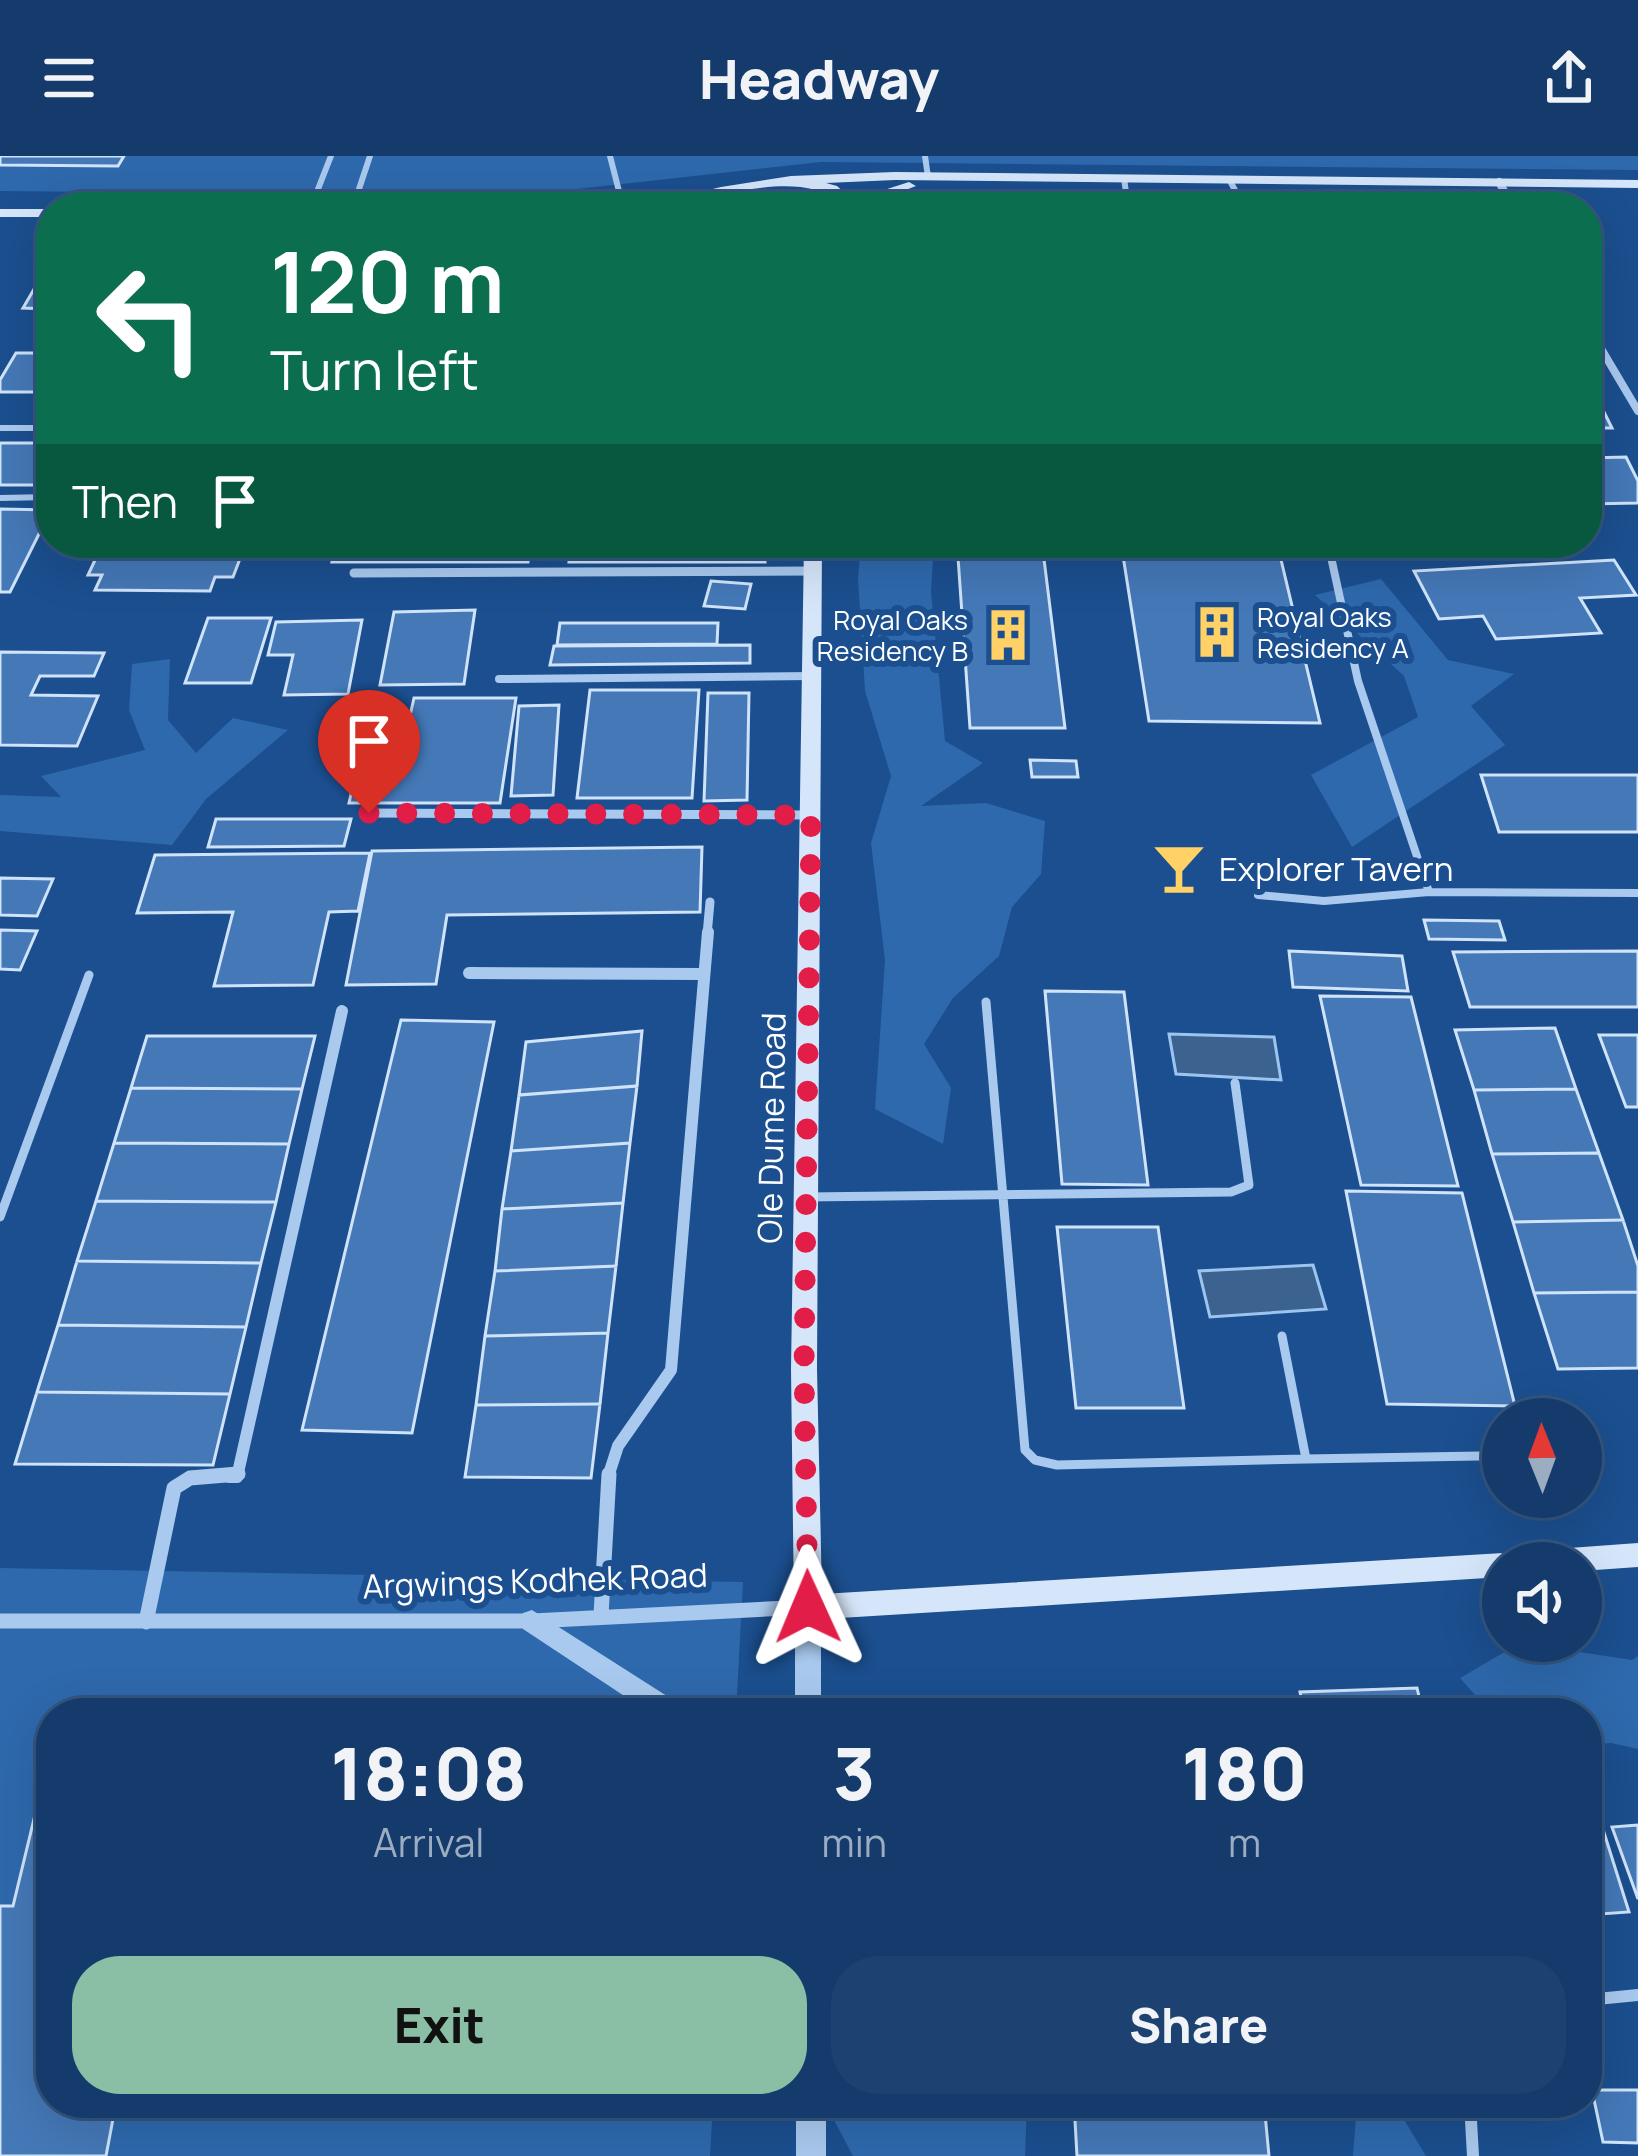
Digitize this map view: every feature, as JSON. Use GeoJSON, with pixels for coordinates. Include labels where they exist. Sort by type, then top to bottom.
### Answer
{"type":"FeatureCollection","features":[{"type":"Feature","properties":{"kind":"main road"},"geometry":{"type":"LineString","coordinates":[[729,192],[791,180],[928,177],[1638,184]]}},
{"type":"Feature","properties":{"kind":"main road"},"geometry":{"type":"LineString","coordinates":[[890,192],[910,185],[1007,178]]}},
{"type":"Feature","properties":{"kind":"main road"},"geometry":{"type":"LineString","coordinates":[[791,180],[839,192]]}},
{"type":"Feature","properties":{"kind":"main road"},"geometry":{"type":"LineString","coordinates":[[755,192],[762,186]]}},
{"type":"Feature","properties":{"kind":"main road"},"geometry":{"type":"LineString","coordinates":[[2,216],[36,214]]}},
{"type":"Feature","properties":{"kind":"main road","name":"Ole Dume Road"},"geometry":{"type":"LineString","coordinates":[[808,1607],[806,1197],[813,558]]}},
{"type":"Feature","properties":{"kind":"main road"},"geometry":{"type":"LineString","coordinates":[[1602,1558],[1638,1556]]}},
{"type":"Feature","properties":{"kind":"main road","name":"Argwings Kodhek Road"},"geometry":{"type":"LineString","coordinates":[[808,1607],[1482,1566]]}},
{"type":"Feature","properties":{"kind":"street"},"geometry":{"type":"LineString","coordinates":[[1499,182],[1505,192]]}},
{"type":"Feature","properties":{"kind":"street"},"geometry":{"type":"LineString","coordinates":[[1602,350],[1638,411]]}},
{"type":"Feature","properties":{"kind":"street"},"geometry":{"type":"LineString","coordinates":[[354,572],[813,572]]}},
{"type":"Feature","properties":{"kind":"street"},"geometry":{"type":"LineString","coordinates":[[369,813],[811,815]]}},
{"type":"Feature","properties":{"kind":"street"},"geometry":{"type":"LineString","coordinates":[[601,1615],[607,1481],[618,1446],[671,1370],[710,902]]}},
{"type":"Feature","properties":{"kind":"street"},"geometry":{"type":"LineString","coordinates":[[469,973],[704,974]]}},
{"type":"Feature","properties":{"kind":"street"},"geometry":{"type":"LineString","coordinates":[[146,1622],[173,1488],[190,1478],[237,1477],[342,1011]]}},
{"type":"Feature","properties":{"kind":"street","name":"Argwings Kodhek Road"},"geometry":{"type":"LineString","coordinates":[[0,1621],[532,1621],[808,1607]]}},
{"type":"Feature","properties":{"kind":"street","name":"Ole Dume Road"},"geometry":{"type":"LineString","coordinates":[[808,1607],[808,1698]]}},
{"type":"Feature","properties":{"kind":"street"},"geometry":{"type":"LineString","coordinates":[[532,1621],[649,1698]]}},
{"type":"Feature","properties":{"kind":"street"},"geometry":{"type":"LineString","coordinates":[[811,2118],[811,2156]]}},
{"type":"Feature","properties":{"kind":"lane"},"geometry":{"type":"LineString","coordinates":[[317,192],[331,156]]}},
{"type":"Feature","properties":{"kind":"lane"},"geometry":{"type":"LineString","coordinates":[[358,192],[370,156]]}},
{"type":"Feature","properties":{"kind":"lane"},"geometry":{"type":"LineString","coordinates":[[610,156],[619,192]]}},
{"type":"Feature","properties":{"kind":"lane"},"geometry":{"type":"LineString","coordinates":[[925,156],[928,177]]}},
{"type":"Feature","properties":{"kind":"lane"},"geometry":{"type":"LineString","coordinates":[[1124,178],[1126,192]]}},
{"type":"Feature","properties":{"kind":"lane"},"geometry":{"type":"LineString","coordinates":[[1229,179],[1236,192]]}},
{"type":"Feature","properties":{"kind":"lane"},"geometry":{"type":"LineString","coordinates":[[0,428],[36,428]]}},
{"type":"Feature","properties":{"kind":"lane"},"geometry":{"type":"LineString","coordinates":[[0,498],[36,497]]}},
{"type":"Feature","properties":{"kind":"lane"},"geometry":{"type":"LineString","coordinates":[[1331,558],[1358,681],[1429,892]]}},
{"type":"Feature","properties":{"kind":"lane"},"geometry":{"type":"LineString","coordinates":[[499,680],[813,676]]}},
{"type":"Feature","properties":{"kind":"lane"},"geometry":{"type":"LineString","coordinates":[[1258,895],[1324,902],[1429,892],[1638,893]]}},
{"type":"Feature","properties":{"kind":"lane"},"geometry":{"type":"LineString","coordinates":[[0,1217],[89,975]]}},
{"type":"Feature","properties":{"kind":"lane"},"geometry":{"type":"LineString","coordinates":[[986,1002],[1021,1432],[1025,1450],[1035,1460],[1057,1465],[1479,1456]]}},
{"type":"Feature","properties":{"kind":"lane"},"geometry":{"type":"LineString","coordinates":[[806,1197],[1232,1192],[1249,1185],[1235,1083]]}},
{"type":"Feature","properties":{"kind":"lane"},"geometry":{"type":"LineString","coordinates":[[1282,1336],[1306,1459]]}},
{"type":"Feature","properties":{"kind":"lane"},"geometry":{"type":"LineString","coordinates":[[1602,1999],[1638,1995]]}},
{"type":"Feature","properties":{"kind":"lane"},"geometry":{"type":"LineString","coordinates":[[1471,2118],[1473,2156]]}},
{"type":"Feature","properties":{"kind":"shaded area"},"geometry":{"type":"Polygon","coordinates":[[[0,156],[1638,156],[1638,170],[821,162],[550,192],[0,191],[0,156]]]}},
{"type":"Feature","properties":{"kind":"shaded area"},"geometry":{"type":"Polygon","coordinates":[[[860,558],[933,558],[931,592],[945,741],[983,763],[921,806],[986,803],[1045,821],[1041,874],[1012,907],[999,956],[953,998],[924,1044],[951,1088],[943,1144],[875,1109],[885,960],[871,843],[891,776],[865,691],[860,558]]]}},
{"type":"Feature","properties":{"kind":"shaded area"},"geometry":{"type":"Polygon","coordinates":[[[1381,579],[1448,660],[1514,674],[1471,706],[1505,745],[1352,847],[1311,775],[1418,717],[1404,676],[1315,595],[1381,579]]]}},
{"type":"Feature","properties":{"kind":"shaded area"},"geometry":{"type":"Polygon","coordinates":[[[170,659],[168,720],[196,753],[233,718],[288,730],[206,799],[172,845],[0,831],[0,795],[61,797],[41,776],[145,750],[129,710],[132,664],[170,659]]]}},
{"type":"Feature","properties":{"kind":"shaded area"},"geometry":{"type":"Polygon","coordinates":[[[1169,1034],[1274,1037],[1281,1080],[1176,1074],[1169,1034]]]}},
{"type":"Feature","properties":{"kind":"shaded area"},"geometry":{"type":"Polygon","coordinates":[[[1313,1265],[1326,1309],[1210,1317],[1199,1271],[1313,1265]]]}},
{"type":"Feature","properties":{"kind":"shaded area"},"geometry":{"type":"Polygon","coordinates":[[[0,1568],[743,1582],[737,1698],[36,1698],[36,2118],[712,2118],[710,2156],[0,2156],[0,1568]]]}},
{"type":"Feature","properties":{"kind":"shaded area"},"geometry":{"type":"Polygon","coordinates":[[[1602,1655],[1632,1660],[1638,1656],[1638,1749],[1602,1744],[1602,1698],[1478,1698],[1460,1678],[1487,1662],[1602,1662],[1602,1655]]]}},
{"type":"Feature","properties":{"kind":"shaded area"},"geometry":{"type":"Polygon","coordinates":[[[833,2118],[1026,2118],[1025,2156],[853,2156],[833,2118]]]}},
{"type":"Feature","properties":{"kind":"shaded area"},"geometry":{"type":"Polygon","coordinates":[[[1356,2118],[1403,2118],[1426,2156],[1353,2156],[1356,2118]]]}},
{"type":"Feature","properties":{"kind":"building"},"geometry":{"type":"Polygon","coordinates":[[[0,156],[124,156],[118,166],[0,165],[0,156]]]}},
{"type":"Feature","properties":{"kind":"building"},"geometry":{"type":"Polygon","coordinates":[[[36,286],[36,308],[23,308],[36,286]]]}},
{"type":"Feature","properties":{"kind":"building"},"geometry":{"type":"Polygon","coordinates":[[[16,353],[36,353],[36,392],[0,392],[0,380],[16,353]]]}},
{"type":"Feature","properties":{"kind":"building"},"geometry":{"type":"Polygon","coordinates":[[[1602,408],[1612,428],[1602,428],[1602,408]]]}},
{"type":"Feature","properties":{"kind":"building"},"geometry":{"type":"Polygon","coordinates":[[[0,443],[36,443],[36,485],[0,485],[0,443]]]}},
{"type":"Feature","properties":{"kind":"building"},"geometry":{"type":"Polygon","coordinates":[[[1626,457],[1638,481],[1638,503],[1602,504],[1602,458],[1626,457]]]}},
{"type":"Feature","properties":{"kind":"building"},"geometry":{"type":"Polygon","coordinates":[[[0,509],[36,510],[36,540],[10,592],[0,592],[0,509]]]}},
{"type":"Feature","properties":{"kind":"building"},"geometry":{"type":"Polygon","coordinates":[[[96,558],[240,558],[233,577],[215,577],[210,591],[95,590],[102,575],[88,575],[96,558]]]}},
{"type":"Feature","properties":{"kind":"building"},"geometry":{"type":"Polygon","coordinates":[[[333,558],[529,558],[528,562],[332,562],[333,558]]]}},
{"type":"Feature","properties":{"kind":"building"},"geometry":{"type":"Polygon","coordinates":[[[569,558],[765,558],[765,562],[569,562],[569,558]]]}},
{"type":"Feature","properties":{"kind":"building","name":"Royal Oaks Residency B"},"geometry":{"type":"Polygon","coordinates":[[[958,558],[1044,558],[1065,728],[970,728],[958,558]]]}},
{"type":"Feature","properties":{"kind":"building","name":"Royal Oaks Residency A"},"geometry":{"type":"Polygon","coordinates":[[[1123,558],[1281,558],[1320,723],[1149,721],[1123,558]]]}},
{"type":"Feature","properties":{"kind":"building"},"geometry":{"type":"Polygon","coordinates":[[[1614,560],[1636,595],[1580,598],[1601,633],[1496,639],[1483,616],[1439,619],[1414,571],[1614,560]]]}},
{"type":"Feature","properties":{"kind":"building"},"geometry":{"type":"Polygon","coordinates":[[[711,581],[751,584],[745,609],[704,606],[711,581]]]}},
{"type":"Feature","properties":{"kind":"building"},"geometry":{"type":"Polygon","coordinates":[[[475,610],[464,684],[380,685],[394,612],[475,610]]]}},
{"type":"Feature","properties":{"kind":"building"},"geometry":{"type":"Polygon","coordinates":[[[208,618],[271,618],[251,683],[185,683],[208,618]]]}},
{"type":"Feature","properties":{"kind":"building"},"geometry":{"type":"Polygon","coordinates":[[[362,620],[348,694],[284,695],[293,655],[268,655],[276,622],[362,620]]]}},
{"type":"Feature","properties":{"kind":"building"},"geometry":{"type":"Polygon","coordinates":[[[560,623],[718,623],[717,644],[557,645],[560,623]]]}},
{"type":"Feature","properties":{"kind":"building"},"geometry":{"type":"Polygon","coordinates":[[[750,645],[750,663],[550,665],[554,646],[750,645]]]}},
{"type":"Feature","properties":{"kind":"building"},"geometry":{"type":"Polygon","coordinates":[[[0,652],[104,653],[94,676],[40,676],[31,695],[98,696],[77,746],[0,745],[0,652]]]}},
{"type":"Feature","properties":{"kind":"building"},"geometry":{"type":"Polygon","coordinates":[[[590,690],[699,690],[692,798],[577,798],[590,690]]]}},
{"type":"Feature","properties":{"kind":"building"},"geometry":{"type":"Polygon","coordinates":[[[708,693],[749,693],[747,800],[704,801],[708,693]]]}},
{"type":"Feature","properties":{"kind":"building"},"geometry":{"type":"Polygon","coordinates":[[[414,698],[516,698],[500,803],[349,803],[366,729],[407,729],[414,698]]]}},
{"type":"Feature","properties":{"kind":"building"},"geometry":{"type":"Polygon","coordinates":[[[559,705],[553,795],[511,796],[519,706],[559,705]]]}},
{"type":"Feature","properties":{"kind":"building"},"geometry":{"type":"Polygon","coordinates":[[[1030,760],[1076,761],[1078,777],[1032,777],[1030,760]]]}},
{"type":"Feature","properties":{"kind":"building"},"geometry":{"type":"Polygon","coordinates":[[[1481,775],[1638,775],[1638,832],[1499,832],[1481,775]]]}},
{"type":"Feature","properties":{"kind":"building"},"geometry":{"type":"Polygon","coordinates":[[[216,819],[351,819],[344,846],[208,847],[216,819]]]}},
{"type":"Feature","properties":{"kind":"building"},"geometry":{"type":"Polygon","coordinates":[[[702,847],[700,912],[447,915],[436,984],[346,985],[372,851],[702,847]]]}},
{"type":"Feature","properties":{"kind":"building"},"geometry":{"type":"Polygon","coordinates":[[[370,853],[358,911],[329,912],[313,985],[214,986],[233,912],[137,913],[155,855],[370,853]]]}},
{"type":"Feature","properties":{"kind":"building"},"geometry":{"type":"Polygon","coordinates":[[[0,878],[53,879],[37,916],[0,915],[0,878]]]}},
{"type":"Feature","properties":{"kind":"building"},"geometry":{"type":"Polygon","coordinates":[[[1424,920],[1499,921],[1505,940],[1429,939],[1424,920]]]}},
{"type":"Feature","properties":{"kind":"building"},"geometry":{"type":"Polygon","coordinates":[[[0,930],[37,931],[20,970],[0,969],[0,930]]]}},
{"type":"Feature","properties":{"kind":"building"},"geometry":{"type":"Polygon","coordinates":[[[1289,951],[1402,956],[1408,991],[1293,987],[1289,951]]]}},
{"type":"Feature","properties":{"kind":"building"},"geometry":{"type":"Polygon","coordinates":[[[1638,951],[1638,1007],[1470,1007],[1453,952],[1638,951]]]}},
{"type":"Feature","properties":{"kind":"building"},"geometry":{"type":"Polygon","coordinates":[[[1045,991],[1124,992],[1148,1185],[1062,1184],[1045,991]]]}},
{"type":"Feature","properties":{"kind":"building"},"geometry":{"type":"Polygon","coordinates":[[[1320,996],[1411,997],[1458,1186],[1361,1185],[1320,996]]]}},
{"type":"Feature","properties":{"kind":"building"},"geometry":{"type":"Polygon","coordinates":[[[401,1020],[494,1022],[412,1433],[302,1430],[401,1020]]]}},
{"type":"Feature","properties":{"kind":"building"},"geometry":{"type":"Polygon","coordinates":[[[1555,1028],[1576,1089],[1474,1090],[1455,1030],[1555,1028]]]}},
{"type":"Feature","properties":{"kind":"building"},"geometry":{"type":"Polygon","coordinates":[[[642,1031],[637,1086],[519,1095],[526,1042],[642,1031]]]}},
{"type":"Feature","properties":{"kind":"building"},"geometry":{"type":"Polygon","coordinates":[[[1599,1035],[1638,1035],[1638,1107],[1626,1107],[1599,1035]]]}},
{"type":"Feature","properties":{"kind":"building"},"geometry":{"type":"Polygon","coordinates":[[[147,1036],[315,1036],[302,1089],[131,1088],[147,1036]]]}},
{"type":"Feature","properties":{"kind":"building"},"geometry":{"type":"Polygon","coordinates":[[[637,1086],[630,1143],[511,1151],[519,1095],[637,1086]]]}},
{"type":"Feature","properties":{"kind":"building"},"geometry":{"type":"Polygon","coordinates":[[[131,1088],[302,1089],[289,1144],[114,1143],[131,1088]]]}},
{"type":"Feature","properties":{"kind":"building"},"geometry":{"type":"Polygon","coordinates":[[[1576,1089],[1599,1153],[1492,1154],[1474,1090],[1576,1089]]]}},
{"type":"Feature","properties":{"kind":"building"},"geometry":{"type":"Polygon","coordinates":[[[114,1143],[289,1144],[276,1202],[96,1201],[114,1143]]]}},
{"type":"Feature","properties":{"kind":"building"},"geometry":{"type":"Polygon","coordinates":[[[630,1143],[623,1203],[502,1209],[511,1151],[630,1143]]]}},
{"type":"Feature","properties":{"kind":"building"},"geometry":{"type":"Polygon","coordinates":[[[1599,1153],[1623,1220],[1513,1222],[1492,1154],[1599,1153]]]}},
{"type":"Feature","properties":{"kind":"building"},"geometry":{"type":"Polygon","coordinates":[[[1346,1191],[1462,1193],[1513,1398],[1482,1398],[1482,1405],[1387,1404],[1346,1191]]]}},
{"type":"Feature","properties":{"kind":"building"},"geometry":{"type":"Polygon","coordinates":[[[96,1201],[276,1202],[261,1263],[77,1261],[96,1201]]]}},
{"type":"Feature","properties":{"kind":"building"},"geometry":{"type":"Polygon","coordinates":[[[623,1203],[616,1266],[495,1271],[502,1209],[623,1203]]]}},
{"type":"Feature","properties":{"kind":"building"},"geometry":{"type":"Polygon","coordinates":[[[1623,1220],[1638,1266],[1638,1292],[1534,1293],[1513,1222],[1623,1220]]]}},
{"type":"Feature","properties":{"kind":"building"},"geometry":{"type":"Polygon","coordinates":[[[1057,1227],[1158,1227],[1184,1408],[1076,1408],[1057,1227]]]}},
{"type":"Feature","properties":{"kind":"building"},"geometry":{"type":"Polygon","coordinates":[[[77,1261],[261,1263],[246,1327],[58,1325],[77,1261]]]}},
{"type":"Feature","properties":{"kind":"building"},"geometry":{"type":"Polygon","coordinates":[[[616,1266],[608,1333],[485,1336],[495,1271],[616,1266]]]}},
{"type":"Feature","properties":{"kind":"building"},"geometry":{"type":"Polygon","coordinates":[[[1638,1292],[1638,1368],[1558,1369],[1534,1293],[1638,1292]]]}},
{"type":"Feature","properties":{"kind":"building"},"geometry":{"type":"Polygon","coordinates":[[[58,1325],[246,1327],[230,1394],[37,1392],[58,1325]]]}},
{"type":"Feature","properties":{"kind":"building"},"geometry":{"type":"Polygon","coordinates":[[[608,1333],[600,1404],[476,1405],[485,1336],[608,1333]]]}},
{"type":"Feature","properties":{"kind":"building"},"geometry":{"type":"Polygon","coordinates":[[[37,1392],[230,1394],[213,1465],[15,1464],[37,1392]]]}},
{"type":"Feature","properties":{"kind":"building"},"geometry":{"type":"Polygon","coordinates":[[[600,1404],[591,1478],[465,1477],[476,1405],[600,1404]]]}},
{"type":"Feature","properties":{"kind":"building"},"geometry":{"type":"Polygon","coordinates":[[[1417,1688],[1419,1698],[1301,1698],[1300,1692],[1417,1688]]]}},
{"type":"Feature","properties":{"kind":"building"},"geometry":{"type":"Polygon","coordinates":[[[36,1811],[36,2118],[113,2118],[106,2156],[0,2156],[0,1906],[13,1906],[36,1811]]]}},
{"type":"Feature","properties":{"kind":"building"},"geometry":{"type":"Polygon","coordinates":[[[1638,1825],[1638,1899],[1612,1827],[1638,1825]]]}},
{"type":"Feature","properties":{"kind":"building"},"geometry":{"type":"Polygon","coordinates":[[[1602,1826],[1629,1912],[1602,1914],[1602,1826]]]}},
{"type":"Feature","properties":{"kind":"building"},"geometry":{"type":"Polygon","coordinates":[[[1602,2090],[1638,2090],[1638,2143],[1603,2142],[1598,2118],[1602,2118],[1602,2090]]]}},
{"type":"Feature","properties":{"kind":"building"},"geometry":{"type":"Polygon","coordinates":[[[1075,2118],[1265,2118],[1269,2156],[1077,2156],[1075,2118]]]}},
{"type":"Feature","properties":{"kind":"place","name":"Royal Oaks Residency A"},"geometry":{"type":"Point","coordinates":[1217,632]}},
{"type":"Feature","properties":{"kind":"place","name":"Royal Oaks Residency B"},"geometry":{"type":"Point","coordinates":[1008,635]}},
{"type":"Feature","properties":{"kind":"place","name":"Explorer Tavern"},"geometry":{"type":"Point","coordinates":[1179,868]}},
{"type":"Feature","properties":{"kind":"route"},"geometry":{"type":"LineString","coordinates":[[369,813],[811,815],[804,1369],[808,1607]]}}]}
